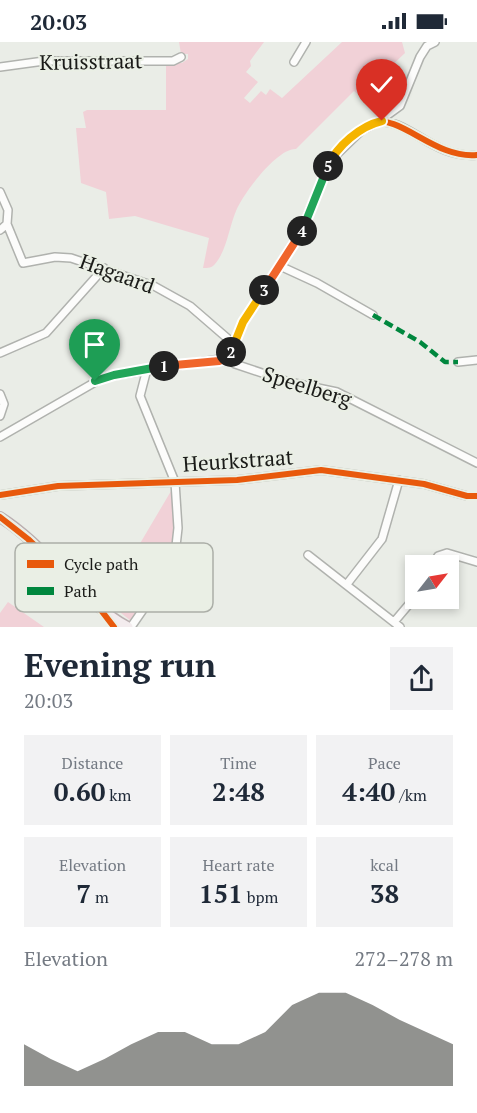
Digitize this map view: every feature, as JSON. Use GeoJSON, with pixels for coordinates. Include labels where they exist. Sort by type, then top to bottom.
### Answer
{"type":"FeatureCollection","features":[{"type":"Feature","properties":{"kind":"main road"},"geometry":{"type":"LineString","coordinates":[[0,517],[32,543]]}},
{"type":"Feature","properties":{"kind":"main road"},"geometry":{"type":"LineString","coordinates":[[108,612],[130,627]]}},
{"type":"Feature","properties":{"kind":"street"},"geometry":{"type":"LineString","coordinates":[[294,62],[306,42]]}},
{"type":"Feature","properties":{"kind":"street"},"geometry":{"type":"LineString","coordinates":[[0,437],[38,417],[95,381],[147,369],[227,358],[243,322],[302,231],[330,161],[354,136],[400,106],[420,57],[427,46],[435,42]]}},
{"type":"Feature","properties":{"kind":"street","name":"Kruisstraat"},"geometry":{"type":"LineString","coordinates":[[0,67],[44,61],[173,61],[181,57]]}},
{"type":"Feature","properties":{"kind":"street"},"geometry":{"type":"LineString","coordinates":[[378,122],[393,123],[444,152],[477,155]]}},
{"type":"Feature","properties":{"kind":"street","name":"Hagaard"},"geometry":{"type":"LineString","coordinates":[[0,192],[8,210],[7,224],[23,263],[64,257],[154,286],[179,300],[234,344]]}},
{"type":"Feature","properties":{"kind":"street"},"geometry":{"type":"LineString","coordinates":[[0,230],[7,224]]}},
{"type":"Feature","properties":{"kind":"street"},"geometry":{"type":"LineString","coordinates":[[280,266],[317,283],[373,315]]}},
{"type":"Feature","properties":{"kind":"street"},"geometry":{"type":"LineString","coordinates":[[0,352],[46,333],[104,268]]}},
{"type":"Feature","properties":{"kind":"street","name":"Speelberg"},"geometry":{"type":"LineString","coordinates":[[227,358],[235,364],[289,382],[345,396],[477,463]]}},
{"type":"Feature","properties":{"kind":"street"},"geometry":{"type":"LineString","coordinates":[[458,363],[477,360]]}},
{"type":"Feature","properties":{"kind":"street"},"geometry":{"type":"LineString","coordinates":[[147,369],[140,391],[141,400],[175,482],[178,528],[176,543]]}},
{"type":"Feature","properties":{"kind":"street"},"geometry":{"type":"LineString","coordinates":[[0,394],[4,404],[0,416]]}},
{"type":"Feature","properties":{"kind":"street","name":"Heurkstraat"},"geometry":{"type":"LineString","coordinates":[[0,495],[58,486],[276,477],[321,470],[432,485],[467,496],[477,496]]}},
{"type":"Feature","properties":{"kind":"street"},"geometry":{"type":"LineString","coordinates":[[347,584],[382,539],[399,480]]}},
{"type":"Feature","properties":{"kind":"street"},"geometry":{"type":"LineString","coordinates":[[308,555],[397,625],[407,609]]}},
{"type":"Feature","properties":{"kind":"street"},"geometry":{"type":"LineString","coordinates":[[459,557],[477,562]]}},
{"type":"Feature","properties":{"kind":"street"},"geometry":{"type":"LineString","coordinates":[[130,627],[142,612]]}},
{"type":"Feature","properties":{"kind":"shaded area"},"geometry":{"type":"Polygon","coordinates":[[[179,42],[264,42],[250,61],[251,66],[246,72],[258,82],[244,98],[250,103],[261,91],[266,95],[270,89],[282,98],[342,42],[402,42],[405,53],[360,96],[354,91],[296,149],[280,156],[262,173],[236,211],[219,258],[214,265],[208,268],[203,268],[209,238],[135,216],[109,219],[106,192],[81,183],[76,128],[86,128],[83,112],[87,110],[166,110],[166,63],[182,63],[188,59],[188,54],[181,54],[179,42]]]}},
{"type":"Feature","properties":{"kind":"shaded area"},"geometry":{"type":"Polygon","coordinates":[[[174,486],[175,543],[140,543],[174,486]]]}},
{"type":"Feature","properties":{"kind":"shaded area"},"geometry":{"type":"Polygon","coordinates":[[[8,602],[15,607],[15,612],[22,612],[44,627],[0,627],[0,613],[8,602]]]}},
{"type":"Feature","properties":{"kind":"shaded area"},"geometry":{"type":"Polygon","coordinates":[[[120,612],[137,612],[131,621],[120,612]]]}},
{"type":"Feature","properties":{"kind":"marked path"},"geometry":{"type":"LineString","coordinates":[[373,315],[420,342],[445,362],[458,362]]}},
{"type":"Feature","properties":{"kind":"cycle path"},"geometry":{"type":"LineString","coordinates":[[216,361],[225,358],[231,352],[243,321],[302,231],[327,169],[345,142],[357,131],[372,123],[394,124],[446,150],[477,155]]}},
{"type":"Feature","properties":{"kind":"cycle path"},"geometry":{"type":"LineString","coordinates":[[0,495],[58,486],[237,480],[321,470],[424,484],[467,496],[477,496]]}},
{"type":"Feature","properties":{"kind":"cycle path"},"geometry":{"type":"LineString","coordinates":[[0,517],[32,543]]}},
{"type":"Feature","properties":{"kind":"cycle path"},"geometry":{"type":"LineString","coordinates":[[102,612],[114,627]]}},
{"type":"Feature","properties":{"kind":"route"},"geometry":{"type":"LineString","coordinates":[[95,381],[114,375],[227,358],[243,322],[302,231],[330,161],[354,136],[372,123],[382,121]]}}]}
